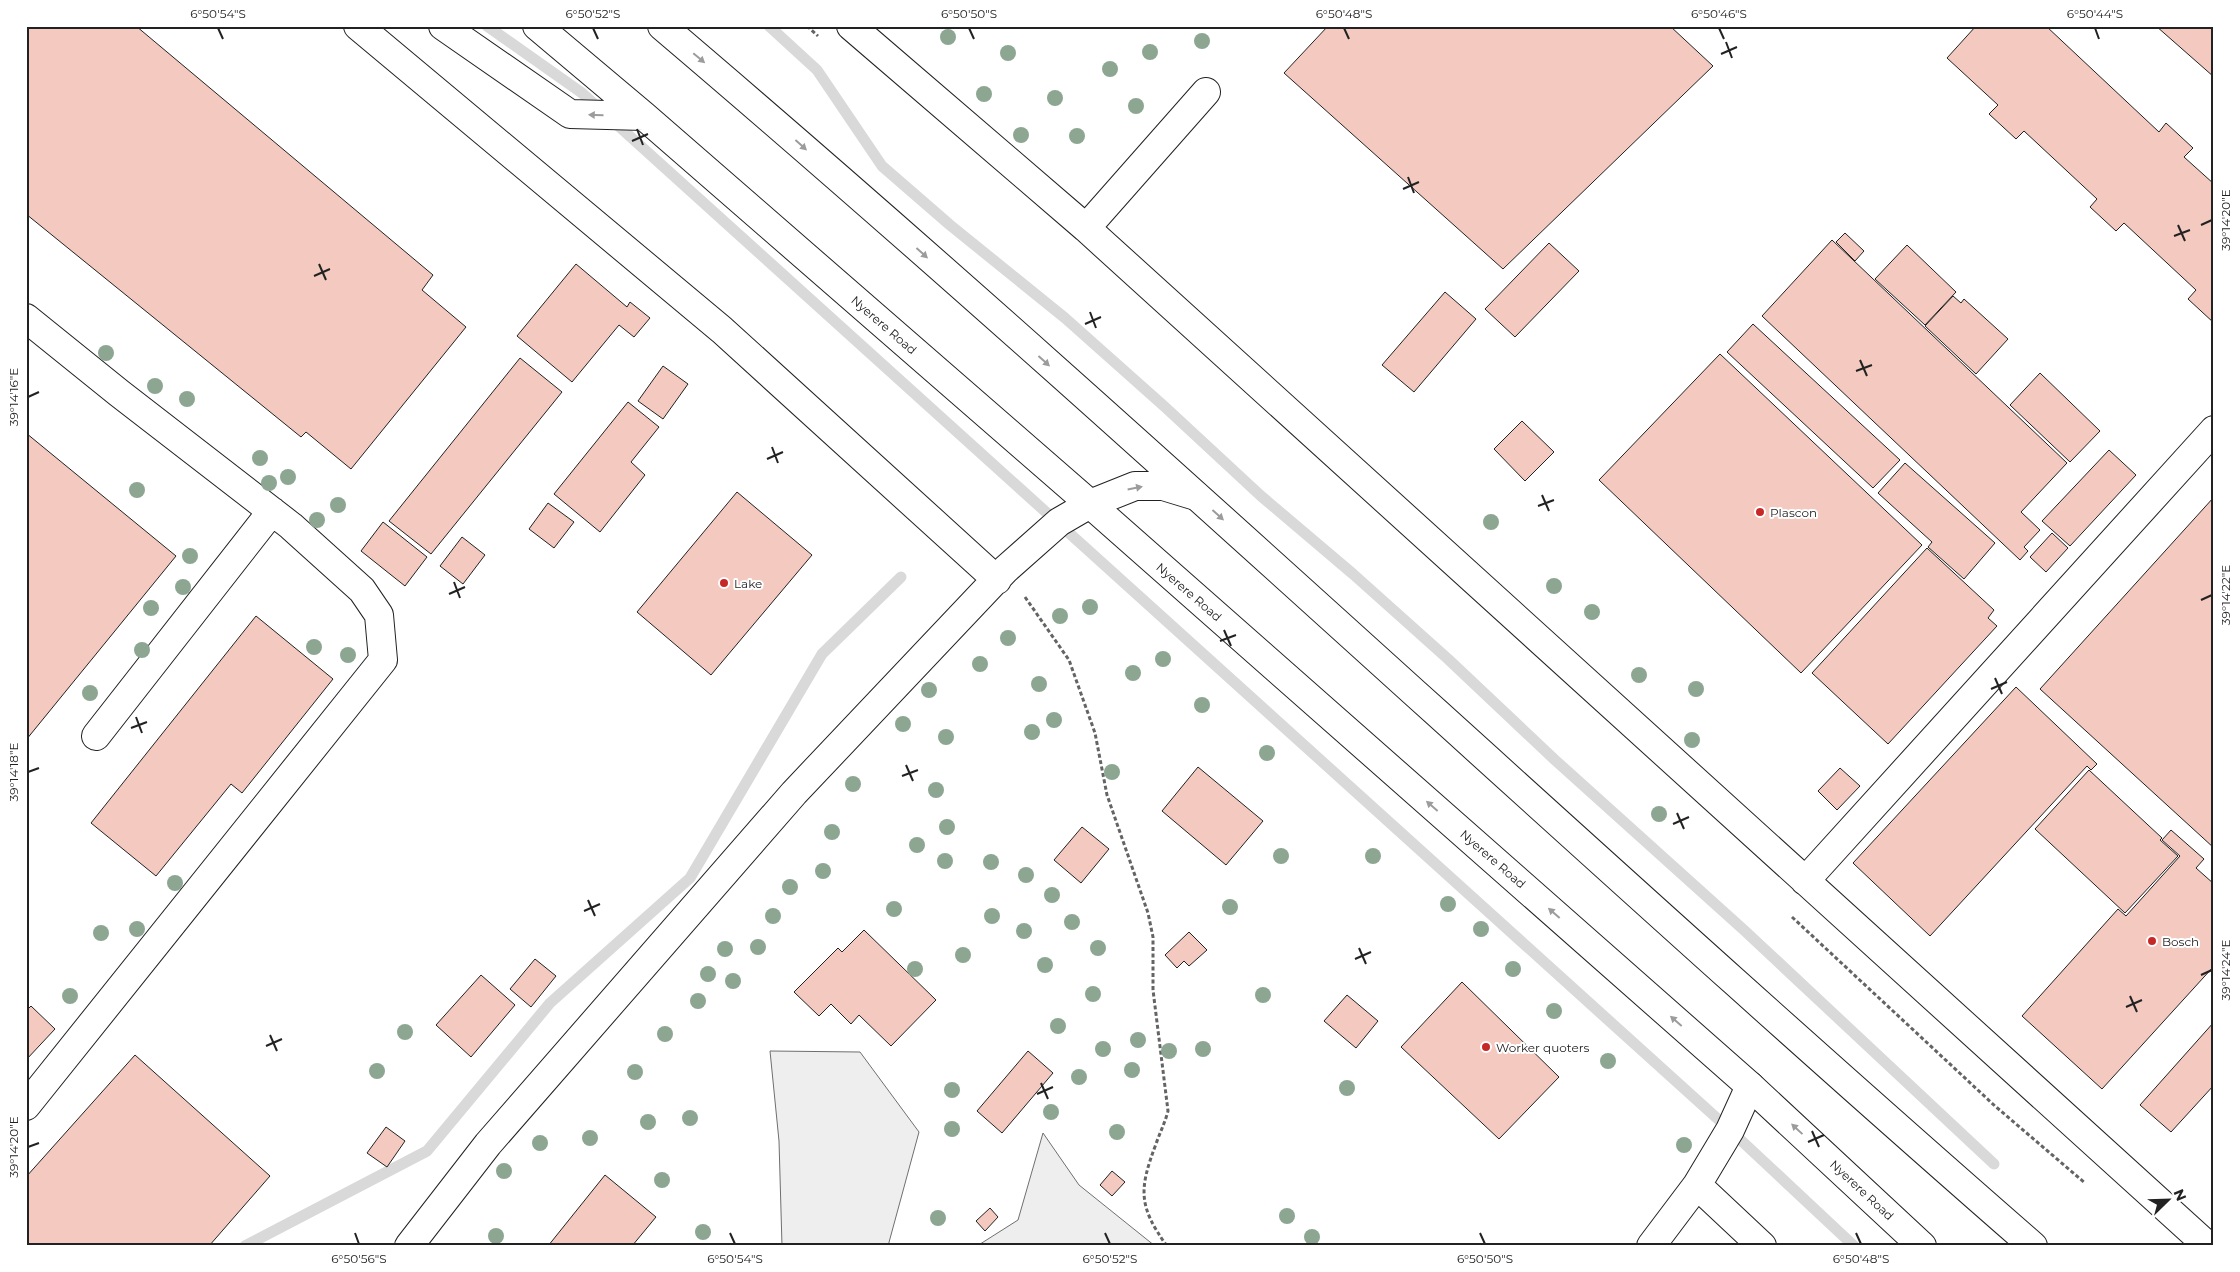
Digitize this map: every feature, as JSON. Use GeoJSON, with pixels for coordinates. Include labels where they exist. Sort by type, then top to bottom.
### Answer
{"type":"FeatureCollection","features":[{"type":"Feature","properties":{"kind":"main road"},"geometry":{"type":"LineString","coordinates":[[358,26],[722,330],[1001,574]]}},
{"type":"Feature","properties":{"kind":"main road"},"geometry":{"type":"LineString","coordinates":[[443,26],[570,114],[644,116]]}},
{"type":"Feature","properties":{"kind":"main road","name":"Nyerere Road"},"geometry":{"type":"LineString","coordinates":[[538,26],[1090,504],[1750,1086],[1922,1246]]}},
{"type":"Feature","properties":{"kind":"main road"},"geometry":{"type":"LineString","coordinates":[[662,26],[764,113],[1196,496],[1803,1044],[2033,1246]]}},
{"type":"Feature","properties":{"kind":"main road"},"geometry":{"type":"LineString","coordinates":[[851,26],[1086,228],[2208,1246]]}},
{"type":"Feature","properties":{"kind":"main road"},"geometry":{"type":"LineString","coordinates":[[1086,228],[1206,92]]}},
{"type":"Feature","properties":{"kind":"main road"},"geometry":{"type":"LineString","coordinates":[[26,318],[119,393],[272,511],[362,590],[379,615],[383,660],[26,1106]]}},
{"type":"Feature","properties":{"kind":"main road"},"geometry":{"type":"LineString","coordinates":[[1805,881],[2214,430]]}},
{"type":"Feature","properties":{"kind":"main road"},"geometry":{"type":"LineString","coordinates":[[409,1246],[488,1144],[794,793],[1001,574],[1059,522],[1090,504],[1135,486],[1163,486],[1196,496]]}},
{"type":"Feature","properties":{"kind":"main road"},"geometry":{"type":"LineString","coordinates":[[96,736],[272,511]]}},
{"type":"Feature","properties":{"kind":"main road"},"geometry":{"type":"LineString","coordinates":[[1651,1246],[1697,1185],[1730,1130],[1750,1086]]}},
{"type":"Feature","properties":{"kind":"main road"},"geometry":{"type":"LineString","coordinates":[[1697,1185],[1762,1246]]}},
{"type":"Feature","properties":{"kind":"path"},"geometry":{"type":"LineString","coordinates":[[1001,574],[1069,660],[1095,733],[1107,795],[1148,914],[1153,937],[1152,990],[1168,1111],[1164,1128],[1156,1142],[1143,1185],[1143,1192],[1147,1212],[1153,1227],[1166,1246]]}},
{"type":"Feature","properties":{"kind":"shaded area"},"geometry":{"type":"Polygon","coordinates":[[[770,1051],[860,1052],[919,1132],[888,1246],[782,1246],[779,1141],[770,1051]]]}},
{"type":"Feature","properties":{"kind":"shaded area"},"geometry":{"type":"Polygon","coordinates":[[[1043,1133],[1079,1185],[1155,1246],[977,1246],[1018,1220],[1043,1133]]]}},
{"type":"Feature","properties":{"kind":"building"},"geometry":{"type":"Polygon","coordinates":[[[26,26],[136,26],[433,275],[422,290],[466,327],[351,469],[306,432],[301,437],[26,214],[26,26]]]}},
{"type":"Feature","properties":{"kind":"building"},"geometry":{"type":"Polygon","coordinates":[[[1328,26],[1670,26],[1713,66],[1503,269],[1284,73],[1328,26]]]}},
{"type":"Feature","properties":{"kind":"building"},"geometry":{"type":"Polygon","coordinates":[[[1976,26],[2046,26],[2159,132],[2166,123],[2193,148],[2184,157],[2214,184],[2214,323],[2188,299],[2196,290],[2124,223],[2116,231],[2090,207],[2097,199],[2024,131],[2016,139],[1989,114],[1998,105],[1947,58],[1976,26]]]}},
{"type":"Feature","properties":{"kind":"building"},"geometry":{"type":"Polygon","coordinates":[[[2156,26],[2214,26],[2214,77],[2156,26]]]}},
{"type":"Feature","properties":{"kind":"building"},"geometry":{"type":"Polygon","coordinates":[[[1845,233],[1864,251],[1855,261],[1836,242],[1845,233]]]}},
{"type":"Feature","properties":{"kind":"building"},"geometry":{"type":"Polygon","coordinates":[[[1832,240],[2067,463],[2021,512],[2040,530],[2024,547],[2028,551],[2020,560],[1762,316],[1832,240]]]}},
{"type":"Feature","properties":{"kind":"building"},"geometry":{"type":"Polygon","coordinates":[[[1549,243],[1579,271],[1515,337],[1485,309],[1549,243]]]}},
{"type":"Feature","properties":{"kind":"building"},"geometry":{"type":"Polygon","coordinates":[[[1907,245],[1956,292],[1925,325],[1875,279],[1907,245]]]}},
{"type":"Feature","properties":{"kind":"building"},"geometry":{"type":"Polygon","coordinates":[[[576,264],[627,307],[630,302],[650,318],[634,337],[619,325],[572,382],[517,336],[576,264]]]}},
{"type":"Feature","properties":{"kind":"building"},"geometry":{"type":"Polygon","coordinates":[[[1445,292],[1476,319],[1414,392],[1382,365],[1445,292]]]}},
{"type":"Feature","properties":{"kind":"building"},"geometry":{"type":"Polygon","coordinates":[[[1953,296],[1961,303],[1964,299],[2008,339],[1976,374],[1925,326],[1953,296]]]}},
{"type":"Feature","properties":{"kind":"building"},"geometry":{"type":"Polygon","coordinates":[[[1753,324],[1900,460],[1873,488],[1727,352],[1753,324]]]}},
{"type":"Feature","properties":{"kind":"building","name":"Plascon"},"geometry":{"type":"Polygon","coordinates":[[[1720,354],[1922,545],[1801,673],[1599,480],[1720,354]]]}},
{"type":"Feature","properties":{"kind":"building"},"geometry":{"type":"Polygon","coordinates":[[[520,358],[562,392],[431,554],[389,521],[520,358]]]}},
{"type":"Feature","properties":{"kind":"building"},"geometry":{"type":"Polygon","coordinates":[[[663,366],[688,384],[663,419],[638,401],[663,366]]]}},
{"type":"Feature","properties":{"kind":"building"},"geometry":{"type":"Polygon","coordinates":[[[2040,373],[2100,431],[2070,462],[2010,405],[2040,373]]]}},
{"type":"Feature","properties":{"kind":"building"},"geometry":{"type":"Polygon","coordinates":[[[628,402],[659,427],[631,462],[645,475],[600,532],[554,494],[628,402]]]}},
{"type":"Feature","properties":{"kind":"building"},"geometry":{"type":"Polygon","coordinates":[[[1522,421],[1554,452],[1525,481],[1494,449],[1522,421]]]}},
{"type":"Feature","properties":{"kind":"building"},"geometry":{"type":"Polygon","coordinates":[[[26,433],[176,556],[26,740],[26,433]]]}},
{"type":"Feature","properties":{"kind":"building"},"geometry":{"type":"Polygon","coordinates":[[[2109,450],[2136,475],[2070,546],[2042,521],[2109,450]]]}},
{"type":"Feature","properties":{"kind":"building"},"geometry":{"type":"Polygon","coordinates":[[[1905,463],[1995,543],[1964,579],[1928,547],[1932,542],[1878,493],[1905,463]]]}},
{"type":"Feature","properties":{"kind":"building","name":"Lake"},"geometry":{"type":"Polygon","coordinates":[[[737,492],[812,555],[711,675],[637,612],[737,492]]]}},
{"type":"Feature","properties":{"kind":"building"},"geometry":{"type":"Polygon","coordinates":[[[2214,497],[2214,848],[2040,689],[2214,497]]]}},
{"type":"Feature","properties":{"kind":"building"},"geometry":{"type":"Polygon","coordinates":[[[548,503],[574,522],[554,548],[529,529],[548,503]]]}},
{"type":"Feature","properties":{"kind":"building"},"geometry":{"type":"Polygon","coordinates":[[[383,522],[427,557],[405,586],[361,551],[383,522]]]}},
{"type":"Feature","properties":{"kind":"building"},"geometry":{"type":"Polygon","coordinates":[[[2052,533],[2068,548],[2046,572],[2030,557],[2052,533]]]}},
{"type":"Feature","properties":{"kind":"building"},"geometry":{"type":"Polygon","coordinates":[[[462,537],[485,555],[463,584],[440,566],[462,537]]]}},
{"type":"Feature","properties":{"kind":"building"},"geometry":{"type":"Polygon","coordinates":[[[1927,548],[1994,610],[1988,618],[1997,626],[1888,744],[1812,673],[1927,548]]]}},
{"type":"Feature","properties":{"kind":"building"},"geometry":{"type":"Polygon","coordinates":[[[256,616],[333,679],[242,793],[231,784],[156,876],[91,823],[256,616]]]}},
{"type":"Feature","properties":{"kind":"building"},"geometry":{"type":"Polygon","coordinates":[[[2016,687],[2097,764],[2091,770],[2087,766],[1930,936],[1853,863],[2016,687]]]}},
{"type":"Feature","properties":{"kind":"building"},"geometry":{"type":"Polygon","coordinates":[[[1198,767],[1263,821],[1226,865],[1162,811],[1198,767]]]}},
{"type":"Feature","properties":{"kind":"building"},"geometry":{"type":"Polygon","coordinates":[[[1840,768],[1860,786],[1837,810],[1818,791],[1840,768]]]}},
{"type":"Feature","properties":{"kind":"building"},"geometry":{"type":"Polygon","coordinates":[[[2089,770],[2162,838],[2160,840],[2178,856],[2125,913],[2035,829],[2089,770]]]}},
{"type":"Feature","properties":{"kind":"building"},"geometry":{"type":"Polygon","coordinates":[[[1082,827],[1109,849],[1081,883],[1054,860],[1082,827]]]}},
{"type":"Feature","properties":{"kind":"building","name":"Bosch"},"geometry":{"type":"Polygon","coordinates":[[[2171,830],[2204,859],[2196,868],[2214,884],[2214,966],[2102,1089],[2022,1016],[2118,909],[2126,916],[2180,856],[2162,840],[2171,830]]]}},
{"type":"Feature","properties":{"kind":"building"},"geometry":{"type":"Polygon","coordinates":[[[864,930],[936,1000],[891,1046],[859,1015],[851,1024],[831,1004],[819,1016],[794,992],[838,948],[842,952],[864,930]]]}},
{"type":"Feature","properties":{"kind":"building"},"geometry":{"type":"Polygon","coordinates":[[[1189,932],[1207,950],[1189,966],[1184,961],[1177,968],[1165,955],[1189,932]]]}},
{"type":"Feature","properties":{"kind":"building"},"geometry":{"type":"Polygon","coordinates":[[[535,959],[556,976],[531,1007],[510,989],[535,959]]]}},
{"type":"Feature","properties":{"kind":"building"},"geometry":{"type":"Polygon","coordinates":[[[481,975],[515,1005],[471,1057],[436,1025],[481,975]]]}},
{"type":"Feature","properties":{"kind":"building"},"geometry":{"type":"Polygon","coordinates":[[[1462,982],[1559,1077],[1499,1139],[1401,1047],[1462,982]]]}},
{"type":"Feature","properties":{"kind":"building"},"geometry":{"type":"Polygon","coordinates":[[[1347,995],[1378,1021],[1356,1048],[1324,1021],[1347,995]]]}},
{"type":"Feature","properties":{"kind":"building"},"geometry":{"type":"Polygon","coordinates":[[[31,1006],[55,1029],[26,1060],[26,1011],[31,1006]]]}},
{"type":"Feature","properties":{"kind":"building"},"geometry":{"type":"Polygon","coordinates":[[[2214,1022],[2214,1085],[2171,1132],[2140,1105],[2214,1022]]]}},
{"type":"Feature","properties":{"kind":"building"},"geometry":{"type":"Polygon","coordinates":[[[1028,1051],[1053,1073],[1002,1133],[977,1111],[1028,1051]]]}},
{"type":"Feature","properties":{"kind":"building"},"geometry":{"type":"Polygon","coordinates":[[[135,1055],[270,1176],[209,1246],[26,1246],[26,1177],[135,1055]]]}},
{"type":"Feature","properties":{"kind":"building"},"geometry":{"type":"Polygon","coordinates":[[[386,1127],[405,1141],[387,1167],[367,1153],[386,1127]]]}},
{"type":"Feature","properties":{"kind":"building"},"geometry":{"type":"Polygon","coordinates":[[[1112,1171],[1125,1182],[1112,1196],[1100,1185],[1112,1171]]]}},
{"type":"Feature","properties":{"kind":"building"},"geometry":{"type":"Polygon","coordinates":[[[605,1175],[656,1217],[632,1246],[548,1246],[605,1175]]]}},
{"type":"Feature","properties":{"kind":"building"},"geometry":{"type":"Polygon","coordinates":[[[990,1208],[998,1217],[985,1231],[976,1221],[990,1208]]]}},
{"type":"Feature","properties":{"kind":"waterway"},"geometry":{"type":"LineString","coordinates":[[487,26],[582,93],[1730,1130],[1854,1246]]}},
{"type":"Feature","properties":{"kind":"waterway"},"geometry":{"type":"LineString","coordinates":[[769,26],[817,70],[882,166],[950,225],[1065,318],[1261,496],[1353,574],[1448,659],[1555,760],[1745,931],[1994,1164]]}},
{"type":"Feature","properties":{"kind":"waterway"},"geometry":{"type":"LineString","coordinates":[[245,1246],[427,1151],[550,1003],[690,878],[822,654],[901,577]]}},
{"type":"Feature","properties":{"kind":"place","name":"Plascon"},"geometry":{"type":"Point","coordinates":[1760,512]}},
{"type":"Feature","properties":{"kind":"place","name":"Lake"},"geometry":{"type":"Point","coordinates":[724,583]}},
{"type":"Feature","properties":{"kind":"place","name":"Bosch"},"geometry":{"type":"Point","coordinates":[2152,941]}},
{"type":"Feature","properties":{"kind":"place","name":"Worker quoters"},"geometry":{"type":"Point","coordinates":[1486,1047]}}]}
